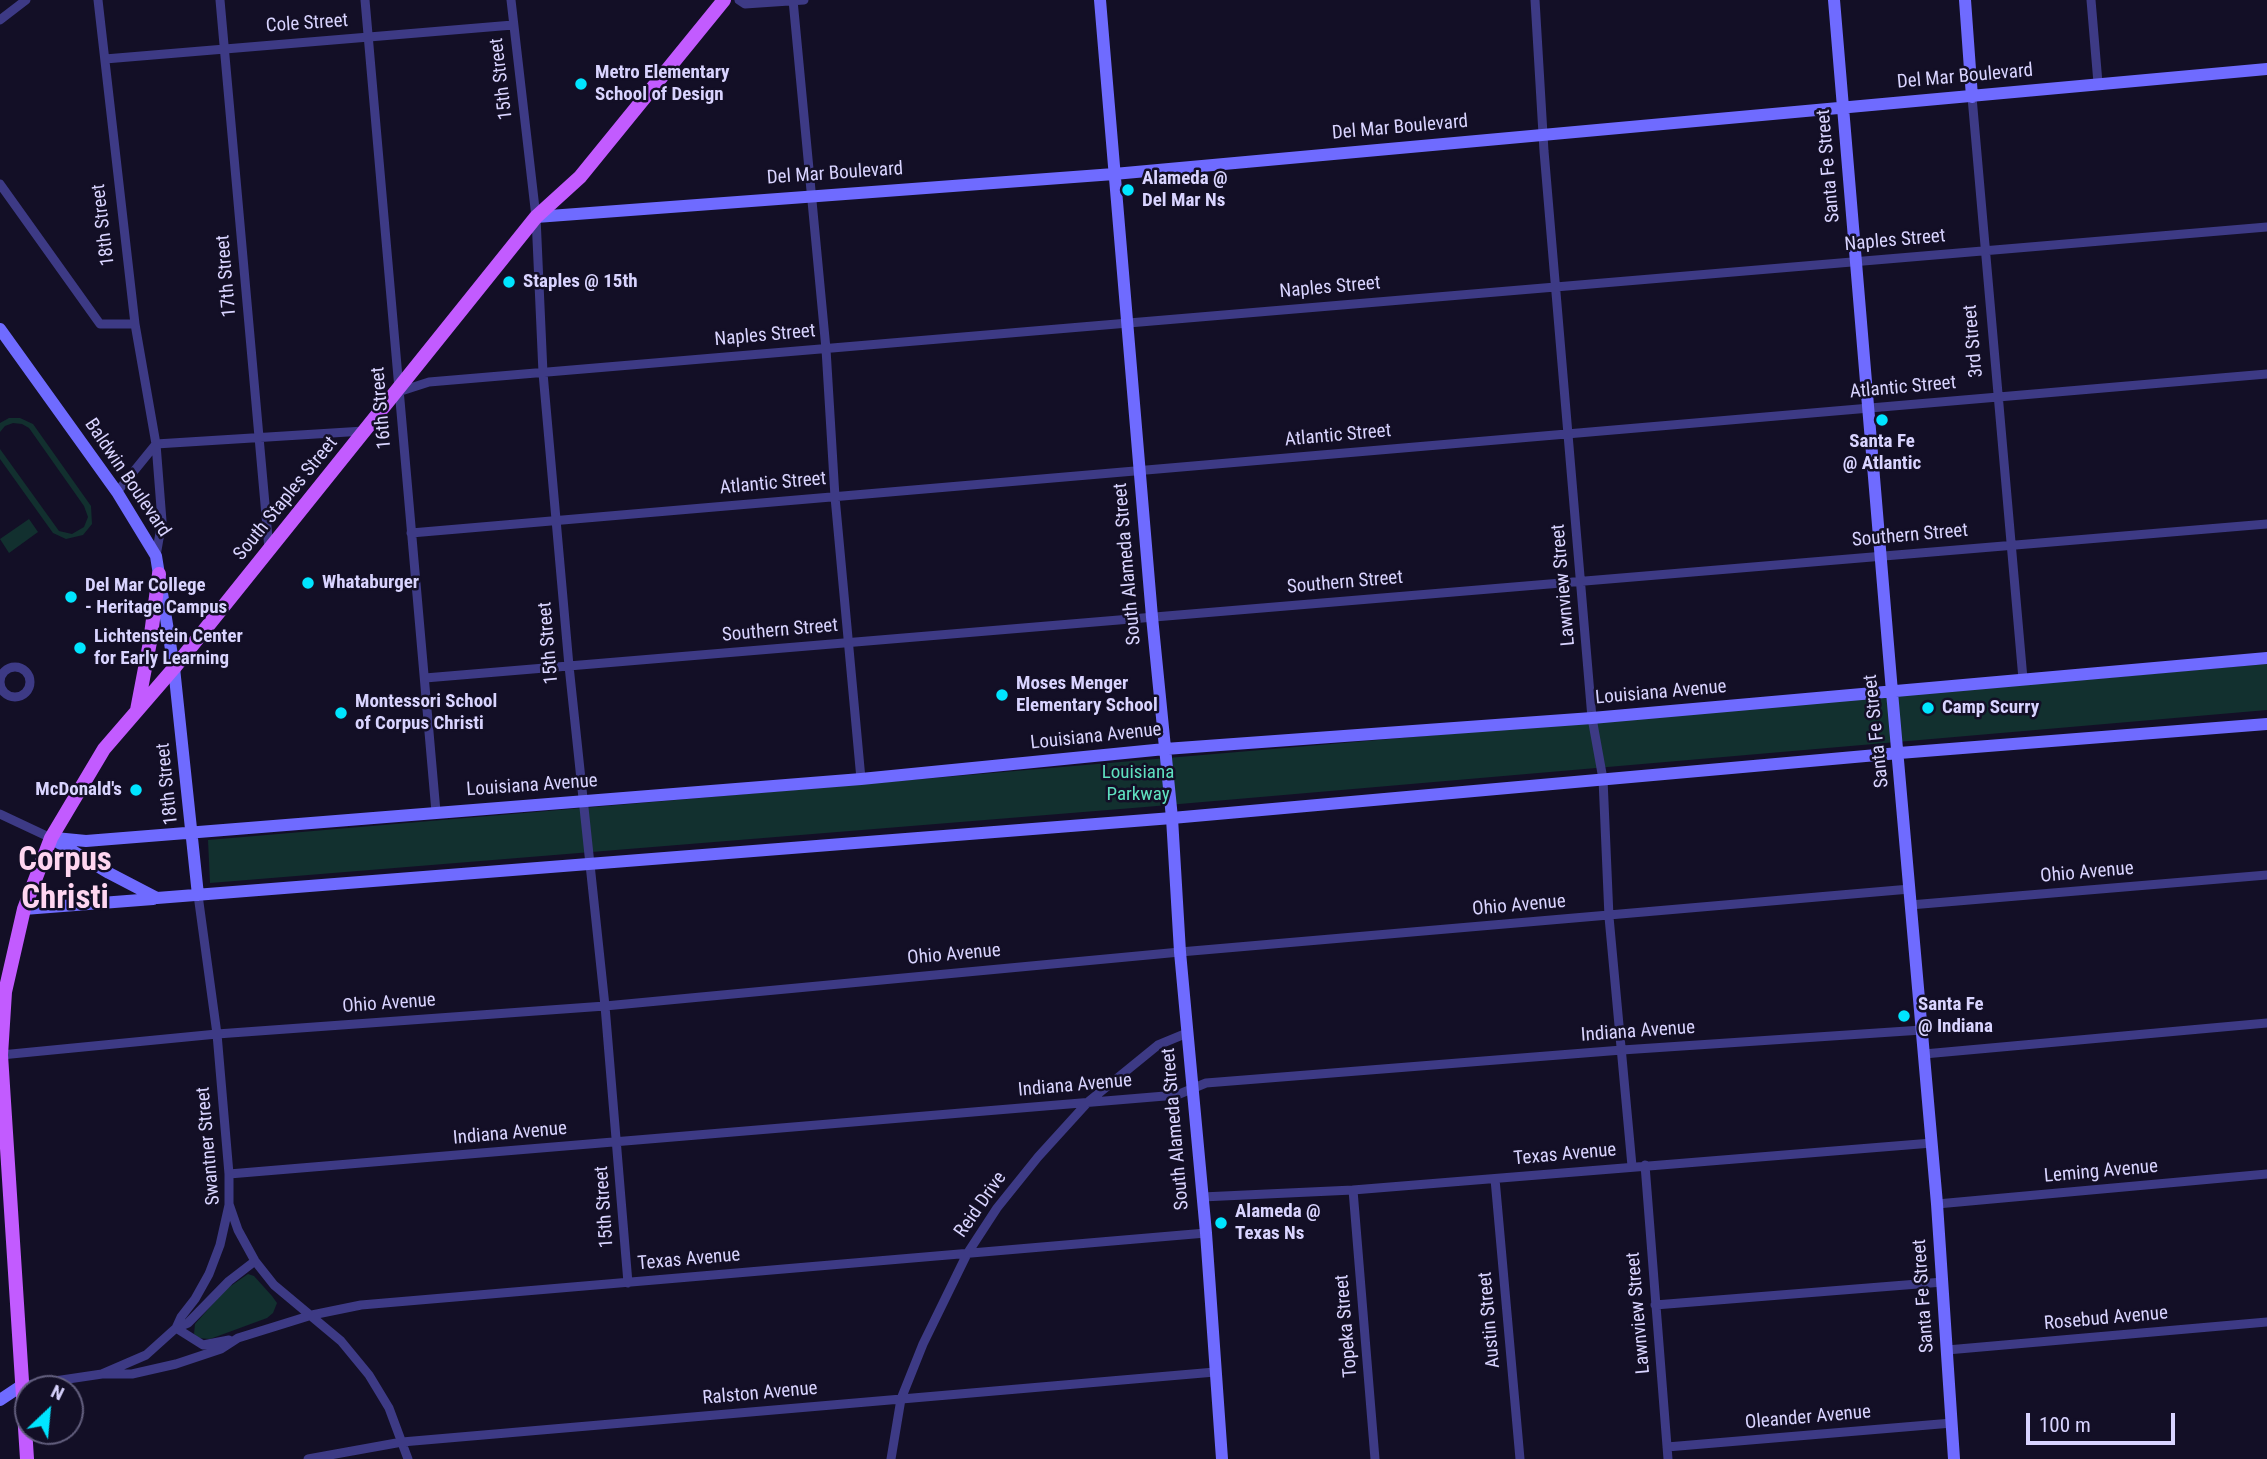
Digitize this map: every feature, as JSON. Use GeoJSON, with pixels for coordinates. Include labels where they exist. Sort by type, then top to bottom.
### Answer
{"type":"FeatureCollection","features":[{"type":"Feature","properties":{"kind":"main road","name":"South Staples Street"},"geometry":{"type":"LineString","coordinates":[[20,1375],[1,1055],[5,992],[24,909],[51,838],[104,749],[174,668],[536,217],[580,177],[724,0]]}},
{"type":"Feature","properties":{"kind":"main road","name":"South Alameda Street"},"geometry":{"type":"LineString","coordinates":[[1100,0],[1139,471],[1172,818],[1180,952],[1206,1233],[1222,1459]]}},
{"type":"Feature","properties":{"kind":"main road","name":"Santa Fe Street"},"geometry":{"type":"LineString","coordinates":[[1834,0],[1932,1143],[1954,1459]]}},
{"type":"Feature","properties":{"kind":"main road","name":"3rd Street"},"geometry":{"type":"LineString","coordinates":[[1965,0],[1972,97]]}},
{"type":"Feature","properties":{"kind":"main road","name":"Del Mar Boulevard"},"geometry":{"type":"LineString","coordinates":[[536,217],[1114,174],[2267,69]]}},
{"type":"Feature","properties":{"kind":"main road","name":"Baldwin Boulevard"},"geometry":{"type":"LineString","coordinates":[[0,329],[117,492],[156,556],[174,668]]}},
{"type":"Feature","properties":{"kind":"main road"},"geometry":{"type":"LineString","coordinates":[[137,710],[159,574]]}},
{"type":"Feature","properties":{"kind":"main road","name":"Louisiana Avenue"},"geometry":{"type":"LineString","coordinates":[[51,838],[86,841],[583,802],[861,779],[1165,749],[1592,718],[2267,659]]}},
{"type":"Feature","properties":{"kind":"main road","name":"18th Street"},"geometry":{"type":"LineString","coordinates":[[174,668],[198,895]]}},
{"type":"Feature","properties":{"kind":"main road"},"geometry":{"type":"LineString","coordinates":[[24,909],[1172,818],[1899,753],[2267,724]]}},
{"type":"Feature","properties":{"kind":"main road"},"geometry":{"type":"LineString","coordinates":[[51,838],[132,887],[157,898]]}},
{"type":"Feature","properties":{"kind":"street"},"geometry":{"type":"LineString","coordinates":[[0,20],[26,0]]}},
{"type":"Feature","properties":{"kind":"street","name":"18th Street"},"geometry":{"type":"LineString","coordinates":[[98,0],[135,324],[156,444],[162,521],[156,556]]}},
{"type":"Feature","properties":{"kind":"street","name":"17th Street"},"geometry":{"type":"LineString","coordinates":[[220,0],[269,549]]}},
{"type":"Feature","properties":{"kind":"street","name":"16th Street"},"geometry":{"type":"LineString","coordinates":[[365,0],[436,812]]}},
{"type":"Feature","properties":{"kind":"street","name":"15th Street"},"geometry":{"type":"LineString","coordinates":[[510,0],[536,217],[543,373],[569,666],[606,1006],[628,1283]]}},
{"type":"Feature","properties":{"kind":"street"},"geometry":{"type":"LineString","coordinates":[[739,0],[745,4],[804,0]]}},
{"type":"Feature","properties":{"kind":"street"},"geometry":{"type":"LineString","coordinates":[[793,0],[861,779]]}},
{"type":"Feature","properties":{"kind":"street","name":"Lawnview Street"},"geometry":{"type":"LineString","coordinates":[[1535,0],[1543,133],[1592,718],[1603,779],[1609,916],[1632,1167]]}},
{"type":"Feature","properties":{"kind":"street"},"geometry":{"type":"LineString","coordinates":[[2091,0],[2098,83]]}},
{"type":"Feature","properties":{"kind":"street","name":"Cole Street"},"geometry":{"type":"LineString","coordinates":[[105,60],[513,25]]}},
{"type":"Feature","properties":{"kind":"street","name":"3rd Street"},"geometry":{"type":"LineString","coordinates":[[1972,97],[2023,679]]}},
{"type":"Feature","properties":{"kind":"street"},"geometry":{"type":"LineString","coordinates":[[0,184],[100,324],[135,324]]}},
{"type":"Feature","properties":{"kind":"street","name":"Naples Street"},"geometry":{"type":"LineString","coordinates":[[398,392],[429,382],[2267,227]]}},
{"type":"Feature","properties":{"kind":"street","name":"Atlantic Street"},"geometry":{"type":"LineString","coordinates":[[411,533],[2267,374]]}},
{"type":"Feature","properties":{"kind":"street"},"geometry":{"type":"LineString","coordinates":[[117,492],[156,444],[366,431]]}},
{"type":"Feature","properties":{"kind":"street","name":"Southern Street"},"geometry":{"type":"LineString","coordinates":[[425,678],[2267,524]]}},
{"type":"Feature","properties":{"kind":"street"},"geometry":{"type":"LineString","coordinates":[[0,814],[51,838]]}},
{"type":"Feature","properties":{"kind":"street","name":"Ohio Avenue"},"geometry":{"type":"LineString","coordinates":[[1910,905],[2267,875]]}},
{"type":"Feature","properties":{"kind":"street","name":"Ohio Avenue"},"geometry":{"type":"LineString","coordinates":[[1,1055],[217,1034],[606,1006],[1180,952],[1910,889]]}},
{"type":"Feature","properties":{"kind":"street","name":"Swantner Street"},"geometry":{"type":"LineString","coordinates":[[198,895],[217,1034],[229,1203],[238,1230],[254,1261],[274,1285],[341,1341],[369,1375],[389,1408],[408,1459]]}},
{"type":"Feature","properties":{"kind":"street"},"geometry":{"type":"LineString","coordinates":[[1924,1054],[2267,1023]]}},
{"type":"Feature","properties":{"kind":"street","name":"Indiana Avenue"},"geometry":{"type":"LineString","coordinates":[[229,1174],[1177,1095],[1206,1083],[1622,1050],[1922,1030]]}},
{"type":"Feature","properties":{"kind":"street","name":"Reid Drive"},"geometry":{"type":"LineString","coordinates":[[891,1459],[901,1399],[923,1345],[967,1254],[997,1208],[1038,1157],[1088,1102],[1158,1045],[1187,1033]]}},
{"type":"Feature","properties":{"kind":"street","name":"Texas Avenue"},"geometry":{"type":"LineString","coordinates":[[1202,1198],[1353,1191],[1932,1143]]}},
{"type":"Feature","properties":{"kind":"street","name":"Lawnview Street"},"geometry":{"type":"LineString","coordinates":[[1645,1165],[1668,1459]]}},
{"type":"Feature","properties":{"kind":"street","name":"Leming Avenue"},"geometry":{"type":"LineString","coordinates":[[1937,1204],[2267,1174]]}},
{"type":"Feature","properties":{"kind":"street","name":"Austin Street"},"geometry":{"type":"LineString","coordinates":[[1495,1179],[1520,1459]]}},
{"type":"Feature","properties":{"kind":"street","name":"Topeka Street"},"geometry":{"type":"LineString","coordinates":[[1353,1191],[1375,1459]]}},
{"type":"Feature","properties":{"kind":"street","name":"Texas Avenue"},"geometry":{"type":"LineString","coordinates":[[176,1328],[209,1274],[220,1245],[229,1203]]}},
{"type":"Feature","properties":{"kind":"street","name":"Texas Avenue"},"geometry":{"type":"LineString","coordinates":[[84,1377],[132,1374],[176,1364],[221,1349],[237,1338],[312,1315],[361,1305],[1206,1233]]}},
{"type":"Feature","properties":{"kind":"street","name":"Texas Avenue"},"geometry":{"type":"LineString","coordinates":[[102,1374],[146,1355],[176,1328],[188,1323],[229,1281],[254,1261]]}},
{"type":"Feature","properties":{"kind":"street"},"geometry":{"type":"LineString","coordinates":[[1655,1305],[1943,1282]]}},
{"type":"Feature","properties":{"kind":"street","name":"Rosebud Avenue"},"geometry":{"type":"LineString","coordinates":[[1947,1350],[2267,1322]]}},
{"type":"Feature","properties":{"kind":"street"},"geometry":{"type":"LineString","coordinates":[[176,1328],[203,1345],[237,1338]]}},
{"type":"Feature","properties":{"kind":"street","name":"Ralston Avenue"},"geometry":{"type":"LineString","coordinates":[[308,1459],[402,1442],[1215,1372]]}},
{"type":"Feature","properties":{"kind":"street","name":"Oleander Avenue"},"geometry":{"type":"LineString","coordinates":[[1667,1447],[1952,1423]]}},
{"type":"Feature","properties":{"kind":"green space"},"geometry":{"type":"Polygon","coordinates":[[[9,418],[20,418],[33,424],[91,506],[92,524],[83,535],[66,539],[53,533],[0,459],[0,449],[59,531],[72,534],[84,527],[88,517],[84,506],[29,428],[13,423],[0,432],[0,423],[9,418]]]}},
{"type":"Feature","properties":{"kind":"green space"},"geometry":{"type":"Polygon","coordinates":[[[29,519],[38,532],[9,553],[0,539],[29,519]]]}},
{"type":"Feature","properties":{"kind":"green space","name":"Louisiana Parkway"},"geometry":{"type":"Polygon","coordinates":[[[2267,664],[2267,710],[1145,807],[210,883],[208,840],[2267,664]]]}},
{"type":"Feature","properties":{"kind":"green space"},"geometry":{"type":"Polygon","coordinates":[[[248,1274],[254,1276],[277,1303],[273,1313],[267,1318],[210,1339],[197,1338],[194,1334],[195,1324],[225,1290],[248,1274]]]}},
{"type":"Feature","properties":{"kind":"place","name":"Metro Elementary School of Design"},"geometry":{"type":"Point","coordinates":[581,84]}},
{"type":"Feature","properties":{"kind":"place","name":"Alameda @ Del Mar Ns"},"geometry":{"type":"Point","coordinates":[1128,190]}},
{"type":"Feature","properties":{"kind":"place","name":"Staples @ 15th"},"geometry":{"type":"Point","coordinates":[509,282]}},
{"type":"Feature","properties":{"kind":"place","name":"Santa Fe @ Atlantic"},"geometry":{"type":"Point","coordinates":[1882,420]}},
{"type":"Feature","properties":{"kind":"place","name":"Whataburger"},"geometry":{"type":"Point","coordinates":[308,583]}},
{"type":"Feature","properties":{"kind":"place","name":"Del Mar College - Heritage Campus"},"geometry":{"type":"Point","coordinates":[71,597]}},
{"type":"Feature","properties":{"kind":"place","name":"Lichtenstein Center for Early Learning"},"geometry":{"type":"Point","coordinates":[80,648]}},
{"type":"Feature","properties":{"kind":"place","name":"Moses Menger Elementary School"},"geometry":{"type":"Point","coordinates":[1002,695]}},
{"type":"Feature","properties":{"kind":"place","name":"Camp Scurry"},"geometry":{"type":"Point","coordinates":[1928,708]}},
{"type":"Feature","properties":{"kind":"place","name":"Montessori School of Corpus Christi"},"geometry":{"type":"Point","coordinates":[341,713]}},
{"type":"Feature","properties":{"kind":"place","name":"McDonald's"},"geometry":{"type":"Point","coordinates":[136,790]}},
{"type":"Feature","properties":{"kind":"place","name":"Santa Fe @ Indiana"},"geometry":{"type":"Point","coordinates":[1904,1016]}},
{"type":"Feature","properties":{"kind":"place","name":"Alameda @ Texas Ns"},"geometry":{"type":"Point","coordinates":[1221,1223]}},
{"type":"Feature","properties":{"kind":"district","name":"Corpus Christi"},"geometry":{"type":"Point","coordinates":[65,881]}}]}
